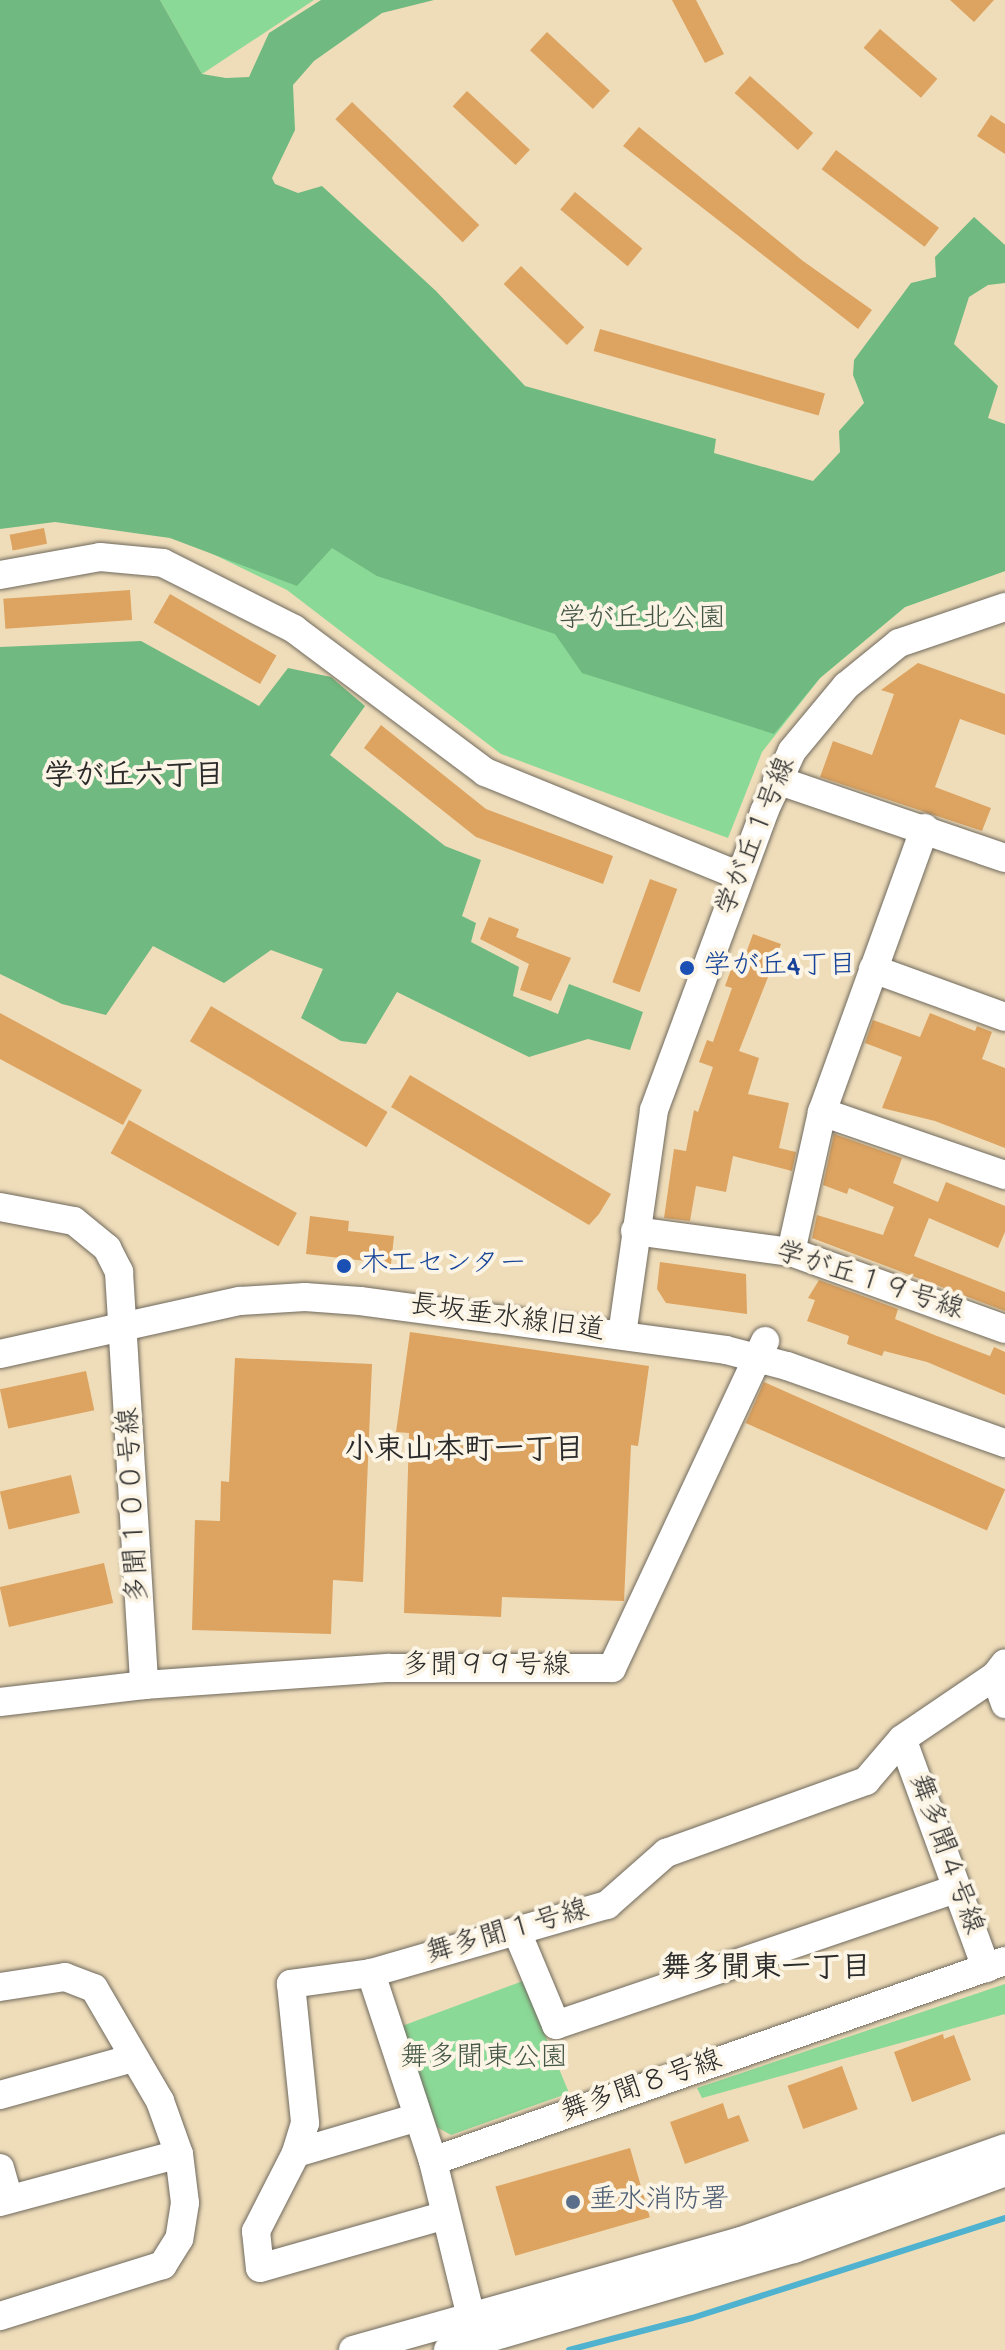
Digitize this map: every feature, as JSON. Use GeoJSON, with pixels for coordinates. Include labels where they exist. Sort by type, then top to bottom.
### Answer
{"type":"FeatureCollection","features":[{"type":"Feature","properties":{"kind":"street"},"geometry":{"type":"LineString","coordinates":[[0,575],[100,557],[163,563],[294,629],[485,772],[740,876]]}},
{"type":"Feature","properties":{"kind":"street","name":"学が丘１号線"},"geometry":{"type":"LineString","coordinates":[[623,1326],[654,1110],[740,876],[777,780],[792,751],[846,686],[899,643],[1005,607]]}},
{"type":"Feature","properties":{"kind":"street"},"geometry":{"type":"LineString","coordinates":[[777,780],[925,828],[1005,858]]}},
{"type":"Feature","properties":{"kind":"street"},"geometry":{"type":"LineString","coordinates":[[791,1252],[822,1112],[925,828]]}},
{"type":"Feature","properties":{"kind":"street"},"geometry":{"type":"LineString","coordinates":[[873,969],[1005,1017]]}},
{"type":"Feature","properties":{"kind":"street"},"geometry":{"type":"LineString","coordinates":[[822,1112],[1005,1175]]}},
{"type":"Feature","properties":{"kind":"street","name":"多聞１００号線"},"geometry":{"type":"LineString","coordinates":[[0,1207],[74,1221],[95,1235],[119,1272],[144,1685]]}},
{"type":"Feature","properties":{"kind":"street","name":"学が丘１９号線"},"geometry":{"type":"LineString","coordinates":[[635,1231],[791,1252],[1005,1329]]}},
{"type":"Feature","properties":{"kind":"street","name":"長坂垂水線旧道"},"geometry":{"type":"LineString","coordinates":[[0,1336],[240,1301],[305,1297],[623,1326],[762,1349],[1005,1425]]}},
{"type":"Feature","properties":{"kind":"street","name":"長坂垂水線旧道"},"geometry":{"type":"LineString","coordinates":[[0,1354],[124,1317]]}},
{"type":"Feature","properties":{"kind":"street","name":"長坂垂水線旧道"},"geometry":{"type":"LineString","coordinates":[[762,1349],[1005,1443]]}},
{"type":"Feature","properties":{"kind":"street","name":"多聞９９号線"},"geometry":{"type":"LineString","coordinates":[[0,1702],[144,1685],[389,1668],[612,1668],[762,1349]]}},
{"type":"Feature","properties":{"kind":"street"},"geometry":{"type":"LineString","coordinates":[[1000,1669],[1005,1704]]}},
{"type":"Feature","properties":{"kind":"street","name":"舞多聞１号線"},"geometry":{"type":"LineString","coordinates":[[296,2153],[305,2123],[291,1984],[371,1973],[607,1905],[666,1853],[866,1781],[903,1741],[1000,1669]]}},
{"type":"Feature","properties":{"kind":"street","name":"舞多聞４号線"},"geometry":{"type":"LineString","coordinates":[[903,1741],[955,1889],[996,1964]]}},
{"type":"Feature","properties":{"kind":"street"},"geometry":{"type":"LineString","coordinates":[[517,1932],[556,2025],[955,1889]]}},
{"type":"Feature","properties":{"kind":"street","name":"舞多聞８号線"},"geometry":{"type":"LineString","coordinates":[[433,2161],[996,1964]]}},
{"type":"Feature","properties":{"kind":"street"},"geometry":{"type":"LineString","coordinates":[[371,1973],[433,2161],[476,2337]]}},
{"type":"Feature","properties":{"kind":"street"},"geometry":{"type":"LineString","coordinates":[[0,1987],[65,1977],[94,1988],[160,2101],[179,2154],[185,2203],[179,2239],[163,2265],[0,2316]]}},
{"type":"Feature","properties":{"kind":"street"},"geometry":{"type":"LineString","coordinates":[[0,2095],[133,2058]]}},
{"type":"Feature","properties":{"kind":"street"},"geometry":{"type":"LineString","coordinates":[[418,2117],[296,2153],[256,2231],[260,2268],[446,2215]]}},
{"type":"Feature","properties":{"kind":"street"},"geometry":{"type":"LineString","coordinates":[[448,2350],[476,2337],[1005,2148]]}},
{"type":"Feature","properties":{"kind":"street"},"geometry":{"type":"LineString","coordinates":[[0,2168],[5,2200],[179,2154]]}},
{"type":"Feature","properties":{"kind":"street"},"geometry":{"type":"LineString","coordinates":[[353,2350],[476,2337],[794,2249],[1005,2172]]}},
{"type":"Feature","properties":{"kind":"green space","name":"学が丘北公園"},"geometry":{"type":"Polygon","coordinates":[[[0,0],[160,0],[202,74],[226,78],[249,77],[269,33],[321,0],[434,0],[382,13],[314,61],[293,85],[295,130],[272,178],[275,184],[298,193],[322,186],[436,291],[525,386],[716,439],[714,453],[813,481],[840,452],[839,431],[864,403],[853,375],[854,360],[911,283],[936,277],[935,257],[974,217],[1005,245],[1005,283],[988,285],[969,297],[954,344],[998,386],[988,418],[1005,424],[1005,571],[905,607],[820,678],[774,734],[582,673],[555,634],[377,576],[332,548],[297,586],[170,538],[55,522],[0,529],[0,0]]]}},
{"type":"Feature","properties":{"kind":"green space"},"geometry":{"type":"Polygon","coordinates":[[[160,0],[314,0],[202,74],[160,0]]]}},
{"type":"Feature","properties":{"kind":"green space","name":"学が丘北公園"},"geometry":{"type":"Polygon","coordinates":[[[182,539],[1005,571],[905,607],[820,678],[762,752],[728,838],[501,754],[287,590],[182,539]]]}},
{"type":"Feature","properties":{"kind":"green space"},"geometry":{"type":"Polygon","coordinates":[[[141,641],[259,706],[288,668],[331,677],[365,706],[330,755],[445,846],[481,860],[462,916],[476,923],[471,942],[519,967],[513,996],[558,1014],[569,984],[643,1012],[630,1050],[588,1039],[529,1057],[397,992],[366,1044],[341,1041],[301,1018],[323,969],[271,950],[224,983],[153,946],[106,1015],[62,1004],[0,974],[0,647],[141,641]]]}},
{"type":"Feature","properties":{"kind":"green space","name":"舞多聞東公園"},"geometry":{"type":"Polygon","coordinates":[[[523,1981],[569,2093],[451,2135],[433,2125],[402,2026],[523,1981]]]}},
{"type":"Feature","properties":{"kind":"green space"},"geometry":{"type":"Polygon","coordinates":[[[1005,1984],[1005,2014],[702,2098],[697,2088],[1005,1984]]]}},
{"type":"Feature","properties":{"kind":"building"},"geometry":{"type":"Polygon","coordinates":[[[672,0],[696,0],[724,54],[705,63],[672,0]]]}},
{"type":"Feature","properties":{"kind":"building"},"geometry":{"type":"Polygon","coordinates":[[[950,0],[994,0],[974,22],[950,0]]]}},
{"type":"Feature","properties":{"kind":"building"},"geometry":{"type":"Polygon","coordinates":[[[880,29],[937,79],[921,98],[864,48],[880,29]]]}},
{"type":"Feature","properties":{"kind":"building"},"geometry":{"type":"Polygon","coordinates":[[[547,32],[610,91],[593,109],[530,50],[547,32]]]}},
{"type":"Feature","properties":{"kind":"building"},"geometry":{"type":"Polygon","coordinates":[[[750,76],[813,133],[798,150],[735,93],[750,76]]]}},
{"type":"Feature","properties":{"kind":"building"},"geometry":{"type":"Polygon","coordinates":[[[467,91],[530,150],[516,165],[453,106],[467,91]]]}},
{"type":"Feature","properties":{"kind":"building"},"geometry":{"type":"Polygon","coordinates":[[[352,102],[479,225],[463,242],[335,119],[352,102]]]}},
{"type":"Feature","properties":{"kind":"building"},"geometry":{"type":"Polygon","coordinates":[[[991,115],[1005,124],[1005,154],[977,136],[991,115]]]}},
{"type":"Feature","properties":{"kind":"building"},"geometry":{"type":"Polygon","coordinates":[[[639,127],[803,261],[872,310],[858,329],[623,146],[639,127]]]}},
{"type":"Feature","properties":{"kind":"building"},"geometry":{"type":"Polygon","coordinates":[[[836,150],[939,228],[925,247],[822,169],[836,150]]]}},
{"type":"Feature","properties":{"kind":"building"},"geometry":{"type":"Polygon","coordinates":[[[575,192],[642,249],[628,266],[560,210],[575,192]]]}},
{"type":"Feature","properties":{"kind":"building"},"geometry":{"type":"Polygon","coordinates":[[[521,266],[584,327],[567,345],[504,284],[521,266]]]}},
{"type":"Feature","properties":{"kind":"building"},"geometry":{"type":"Polygon","coordinates":[[[600,329],[825,393],[819,416],[594,351],[600,329]]]}},
{"type":"Feature","properties":{"kind":"building"},"geometry":{"type":"Polygon","coordinates":[[[44,528],[47,544],[13,550],[10,535],[44,528]]]}},
{"type":"Feature","properties":{"kind":"building"},"geometry":{"type":"Polygon","coordinates":[[[130,590],[132,620],[5,629],[3,599],[130,590]]]}},
{"type":"Feature","properties":{"kind":"building"},"geometry":{"type":"Polygon","coordinates":[[[170,594],[277,656],[260,684],[154,623],[170,594]]]}},
{"type":"Feature","properties":{"kind":"building"},"geometry":{"type":"Polygon","coordinates":[[[918,663],[1005,694],[1005,735],[960,719],[935,787],[991,808],[982,831],[820,777],[833,741],[872,755],[894,694],[881,690],[918,663]]]}},
{"type":"Feature","properties":{"kind":"building"},"geometry":{"type":"Polygon","coordinates":[[[381,725],[486,809],[613,856],[603,884],[476,837],[364,748],[381,725]]]}},
{"type":"Feature","properties":{"kind":"building"},"geometry":{"type":"Polygon","coordinates":[[[650,879],[677,889],[640,992],[612,982],[650,879]]]}},
{"type":"Feature","properties":{"kind":"building"},"geometry":{"type":"Polygon","coordinates":[[[489,917],[519,929],[516,937],[571,958],[551,1001],[520,990],[529,964],[480,939],[489,917]]]}},
{"type":"Feature","properties":{"kind":"building"},"geometry":{"type":"Polygon","coordinates":[[[753,934],[781,944],[739,1051],[759,1058],[748,1094],[789,1103],[779,1148],[796,1152],[792,1171],[733,1156],[726,1192],[696,1186],[690,1221],[664,1218],[674,1149],[686,1151],[694,1110],[698,1112],[713,1067],[699,1062],[707,1040],[713,1042],[732,988],[725,986],[733,964],[741,967],[753,934]]]}},
{"type":"Feature","properties":{"kind":"building"},"geometry":{"type":"Polygon","coordinates":[[[211,1006],[388,1112],[366,1147],[190,1041],[211,1006]]]}},
{"type":"Feature","properties":{"kind":"building"},"geometry":{"type":"Polygon","coordinates":[[[0,1013],[142,1090],[123,1125],[0,1059],[0,1013]]]}},
{"type":"Feature","properties":{"kind":"building"},"geometry":{"type":"Polygon","coordinates":[[[930,1013],[975,1031],[977,1026],[992,1032],[982,1059],[1005,1068],[1005,1148],[935,1121],[882,1108],[902,1057],[865,1043],[873,1020],[920,1037],[930,1013]]]}},
{"type":"Feature","properties":{"kind":"building"},"geometry":{"type":"Polygon","coordinates":[[[410,1075],[611,1194],[599,1214],[589,1225],[391,1107],[410,1075]]]}},
{"type":"Feature","properties":{"kind":"building"},"geometry":{"type":"Polygon","coordinates":[[[129,1120],[297,1213],[279,1246],[111,1153],[129,1120]]]}},
{"type":"Feature","properties":{"kind":"building"},"geometry":{"type":"Polygon","coordinates":[[[834,1134],[902,1158],[893,1183],[938,1202],[946,1182],[1005,1206],[1005,1232],[998,1248],[929,1218],[914,1256],[1005,1292],[1005,1311],[812,1238],[817,1215],[883,1235],[894,1207],[849,1188],[847,1194],[823,1185],[834,1134]]]}},
{"type":"Feature","properties":{"kind":"building"},"geometry":{"type":"Polygon","coordinates":[[[310,1216],[349,1221],[348,1231],[394,1236],[391,1264],[306,1254],[310,1216]]]}},
{"type":"Feature","properties":{"kind":"building"},"geometry":{"type":"Polygon","coordinates":[[[660,1262],[746,1274],[747,1314],[666,1303],[657,1289],[660,1262]]]}},
{"type":"Feature","properties":{"kind":"building"},"geometry":{"type":"Polygon","coordinates":[[[819,1280],[898,1309],[895,1319],[937,1336],[990,1356],[994,1347],[1005,1352],[1005,1395],[927,1362],[884,1351],[882,1356],[847,1344],[849,1336],[807,1321],[815,1300],[808,1298],[819,1280]]]}},
{"type":"Feature","properties":{"kind":"building"},"geometry":{"type":"Polygon","coordinates":[[[410,1332],[649,1366],[638,1446],[631,1445],[624,1601],[502,1597],[501,1617],[404,1613],[409,1433],[396,1432],[410,1332]]]}},
{"type":"Feature","properties":{"kind":"building"},"geometry":{"type":"Polygon","coordinates":[[[235,1358],[372,1364],[363,1582],[333,1580],[331,1634],[192,1630],[195,1520],[220,1521],[221,1481],[229,1482],[235,1358]]]}},
{"type":"Feature","properties":{"kind":"building"},"geometry":{"type":"Polygon","coordinates":[[[86,1371],[94,1410],[8,1428],[0,1389],[86,1371]]]}},
{"type":"Feature","properties":{"kind":"building"},"geometry":{"type":"Polygon","coordinates":[[[764,1382],[1005,1489],[987,1530],[746,1423],[764,1382]]]}},
{"type":"Feature","properties":{"kind":"building"},"geometry":{"type":"Polygon","coordinates":[[[71,1475],[80,1513],[9,1529],[0,1491],[71,1475]]]}},
{"type":"Feature","properties":{"kind":"building"},"geometry":{"type":"Polygon","coordinates":[[[104,1563],[113,1603],[9,1627],[0,1587],[104,1563]]]}},
{"type":"Feature","properties":{"kind":"building"},"geometry":{"type":"Polygon","coordinates":[[[943,2034],[944,2039],[954,2035],[971,2080],[912,2102],[894,2052],[943,2034]]]}},
{"type":"Feature","properties":{"kind":"building"},"geometry":{"type":"Polygon","coordinates":[[[842,2066],[858,2109],[803,2129],[787,2086],[842,2066]]]}},
{"type":"Feature","properties":{"kind":"building"},"geometry":{"type":"Polygon","coordinates":[[[723,2103],[728,2119],[739,2115],[749,2141],[685,2164],[670,2122],[723,2103]]]}},
{"type":"Feature","properties":{"kind":"building","name":"垂水消防署"},"geometry":{"type":"Polygon","coordinates":[[[630,2148],[650,2217],[515,2256],[495,2187],[630,2148]]]}},
{"type":"Feature","properties":{"kind":"waterway"},"geometry":{"type":"LineString","coordinates":[[569,2350],[692,2318],[1005,2218]]}},
{"type":"Feature","properties":{"kind":"place","name":"学が丘4丁目"},"geometry":{"type":"Point","coordinates":[687,968]}},
{"type":"Feature","properties":{"kind":"place","name":"木工センター"},"geometry":{"type":"Point","coordinates":[344,1266]}},
{"type":"Feature","properties":{"kind":"place","name":"垂水消防署"},"geometry":{"type":"Point","coordinates":[573,2202]}},
{"type":"Feature","properties":{"kind":"district","name":"学が丘六丁目"},"geometry":{"type":"Point","coordinates":[134,779]}},
{"type":"Feature","properties":{"kind":"district","name":"小束山本町一丁目"},"geometry":{"type":"Point","coordinates":[464,1453]}},
{"type":"Feature","properties":{"kind":"district","name":"舞多聞東一丁目"},"geometry":{"type":"Point","coordinates":[766,1971]}}]}
